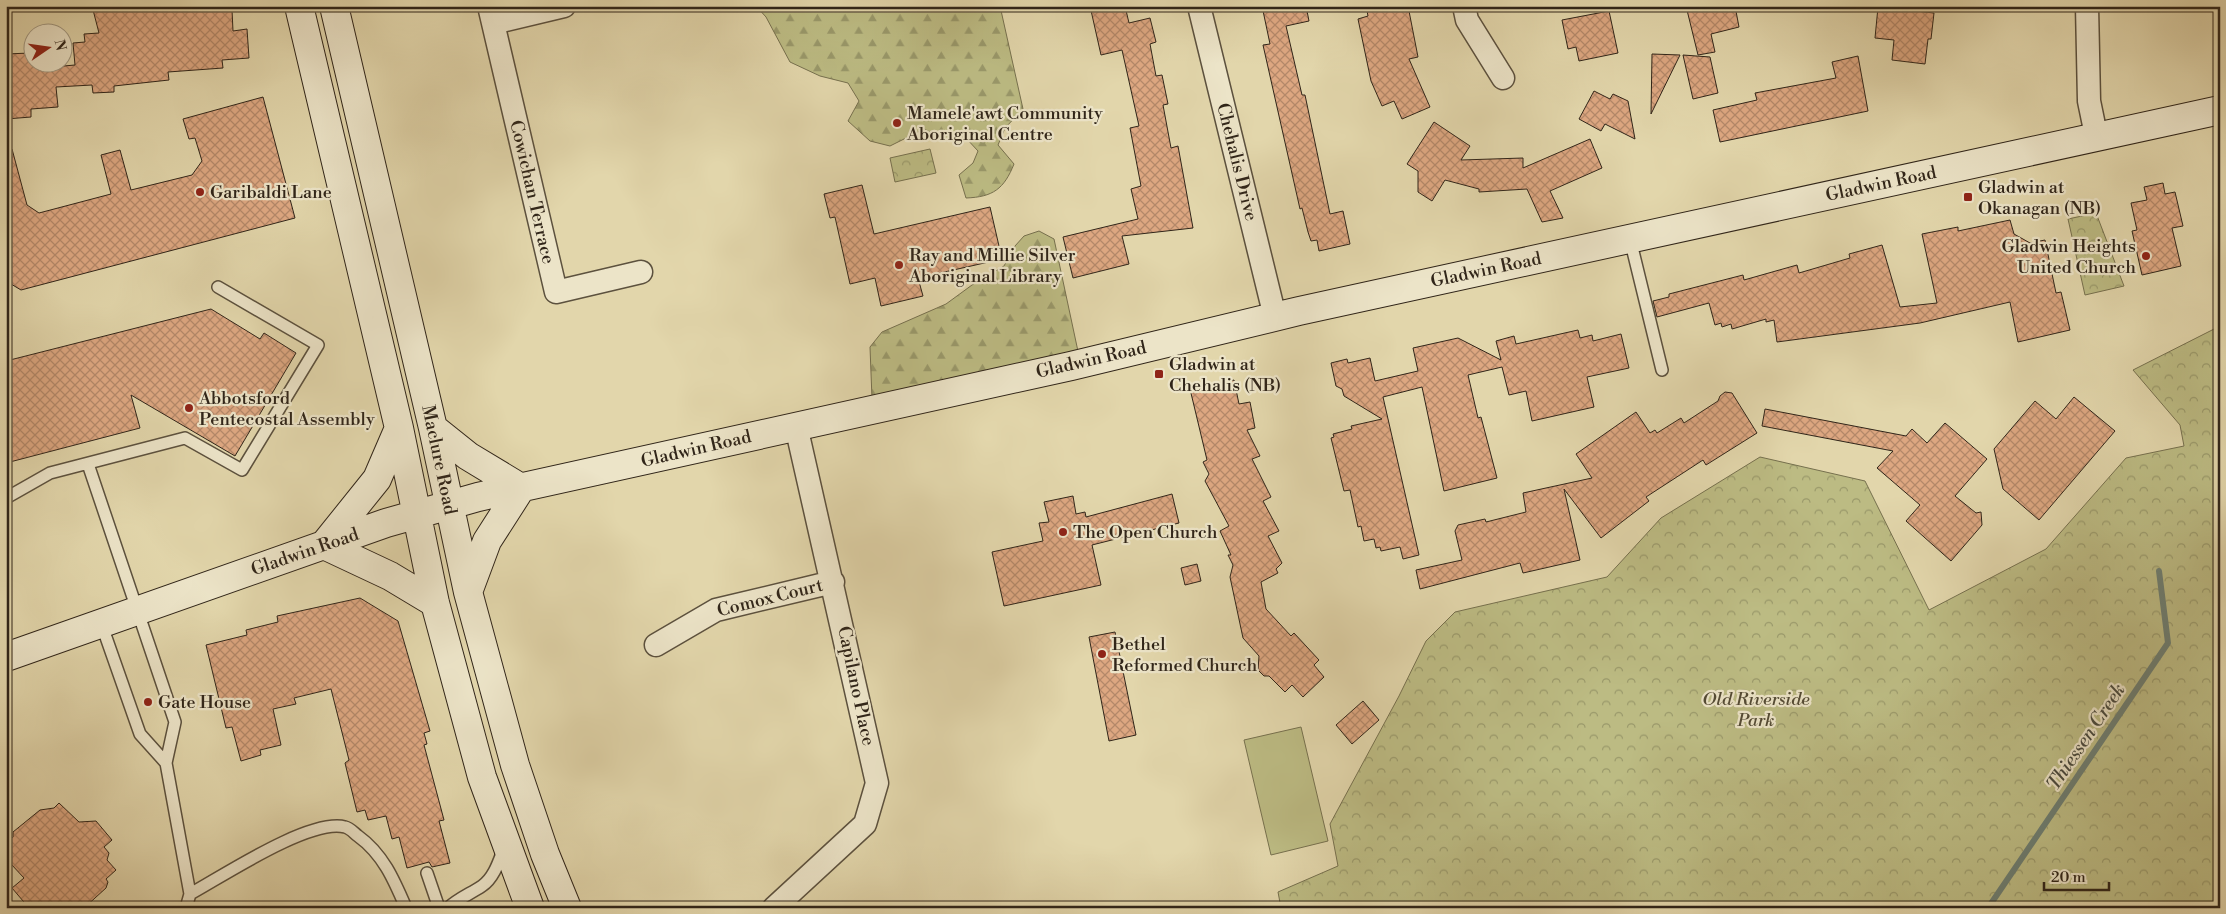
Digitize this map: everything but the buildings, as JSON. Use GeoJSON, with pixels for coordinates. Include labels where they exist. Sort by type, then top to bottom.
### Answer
{"type":"FeatureCollection","features":[{"type":"Feature","properties":{"kind":"main road","name":"Maclure Road"},"geometry":{"type":"LineString","coordinates":[[299,6],[399,428],[435,603],[482,777],[530,908]]}},
{"type":"Feature","properties":{"kind":"main road","name":"Maclure Road"},"geometry":{"type":"LineString","coordinates":[[334,6],[433,428],[468,592],[515,766],[545,854],[567,908]]}},
{"type":"Feature","properties":{"kind":"main road","name":"Gladwin Road"},"geometry":{"type":"LineString","coordinates":[[6,657],[324,545],[449,505],[1071,366],[1275,317],[2096,135],[2220,110]]}},
{"type":"Feature","properties":{"kind":"main road"},"geometry":{"type":"LineString","coordinates":[[399,428],[376,479],[324,545],[390,576],[435,603]]}},
{"type":"Feature","properties":{"kind":"main road"},"geometry":{"type":"LineString","coordinates":[[433,428],[468,456],[521,488],[487,541],[468,592]]}},
{"type":"Feature","properties":{"kind":"street"},"geometry":{"type":"LineString","coordinates":[[491,14],[564,6]]}},
{"type":"Feature","properties":{"kind":"street","name":"Chehalis Drive"},"geometry":{"type":"LineString","coordinates":[[1199,6],[1275,317]]}},
{"type":"Feature","properties":{"kind":"street"},"geometry":{"type":"LineString","coordinates":[[1464,6],[1467,20],[1503,78]]}},
{"type":"Feature","properties":{"kind":"street"},"geometry":{"type":"LineString","coordinates":[[2087,6],[2089,100],[2096,135]]}},
{"type":"Feature","properties":{"kind":"street","name":"Cowichan Terrace"},"geometry":{"type":"LineString","coordinates":[[491,14],[556,292],[641,272]]}},
{"type":"Feature","properties":{"kind":"street","name":"Capilano Place"},"geometry":{"type":"LineString","coordinates":[[774,908],[865,824],[877,783],[833,582],[796,426]]}},
{"type":"Feature","properties":{"kind":"street","name":"Comox Court"},"geometry":{"type":"LineString","coordinates":[[656,645],[716,610],[833,582]]}},
{"type":"Feature","properties":{"kind":"lane"},"geometry":{"type":"LineString","coordinates":[[1630,239],[1662,370]]}},
{"type":"Feature","properties":{"kind":"lane"},"geometry":{"type":"LineString","coordinates":[[6,498],[50,473],[185,438],[242,470],[318,345],[218,288]]}},
{"type":"Feature","properties":{"kind":"lane"},"geometry":{"type":"LineString","coordinates":[[88,464],[175,722],[166,763],[190,894],[186,908]]}},
{"type":"Feature","properties":{"kind":"lane"},"geometry":{"type":"LineString","coordinates":[[101,623],[140,734],[166,763]]}},
{"type":"Feature","properties":{"kind":"lane"},"geometry":{"type":"LineString","coordinates":[[190,894],[300,834],[326,826],[347,827],[368,843],[388,867],[406,908]]}},
{"type":"Feature","properties":{"kind":"lane"},"geometry":{"type":"LineString","coordinates":[[448,908],[458,898],[484,886],[496,870],[506,844]]}},
{"type":"Feature","properties":{"kind":"lane"},"geometry":{"type":"LineString","coordinates":[[427,873],[439,908]]}},
{"type":"Feature","properties":{"kind":"green space"},"geometry":{"type":"Polygon","coordinates":[[[756,6],[1000,6],[1023,109],[1005,128],[998,145],[1014,164],[1006,180],[990,193],[983,196],[966,198],[959,175],[973,163],[978,151],[965,137],[943,139],[924,129],[890,146],[870,141],[848,121],[859,101],[848,83],[820,76],[790,62],[766,17],[756,6]]]}},
{"type":"Feature","properties":{"kind":"green space"},"geometry":{"type":"Polygon","coordinates":[[[930,149],[936,173],[895,182],[890,158],[930,149]]]}},
{"type":"Feature","properties":{"kind":"green space"},"geometry":{"type":"Polygon","coordinates":[[[2096,213],[2124,286],[2085,295],[2068,219],[2096,213]]]}},
{"type":"Feature","properties":{"kind":"green space"},"geometry":{"type":"Polygon","coordinates":[[[1039,231],[1054,239],[1079,356],[872,399],[870,347],[882,332],[946,304],[972,285],[1004,266],[1015,246],[1024,236],[1039,231]]]}},
{"type":"Feature","properties":{"kind":"green space","name":"Old Riverside Park"},"geometry":{"type":"Polygon","coordinates":[[[2220,326],[2220,908],[1281,908],[1278,892],[1338,866],[1330,824],[1399,696],[1426,641],[1455,612],[1607,577],[1661,518],[1760,457],[1865,481],[1929,610],[2046,549],[2126,458],[2184,446],[2180,425],[2133,370],[2220,326]]]}},
{"type":"Feature","properties":{"kind":"green space"},"geometry":{"type":"Polygon","coordinates":[[[1301,727],[1328,841],[1271,855],[1244,740],[1301,727]]]}},
{"type":"Feature","properties":{"kind":"waterway","name":"Thiessen Creek"},"geometry":{"type":"LineString","coordinates":[[1988,908],[2168,643],[2159,571]]}},
{"type":"Feature","properties":{"kind":"place","name":"Mamele'awt Community Aboriginal Centre"},"geometry":{"type":"Point","coordinates":[897,123]}},
{"type":"Feature","properties":{"kind":"place","name":"Garibaldi Lane"},"geometry":{"type":"Point","coordinates":[200,192]}},
{"type":"Feature","properties":{"kind":"place","name":"Gladwin at Okanagan (NB)"},"geometry":{"type":"Point","coordinates":[1968,197]}},
{"type":"Feature","properties":{"kind":"place","name":"Gladwin Heights United Church"},"geometry":{"type":"Point","coordinates":[2146,256]}},
{"type":"Feature","properties":{"kind":"place","name":"Ray and Millie Silver Aboriginal Library"},"geometry":{"type":"Point","coordinates":[899,265]}},
{"type":"Feature","properties":{"kind":"place","name":"Gladwin at Chehalis (NB)"},"geometry":{"type":"Point","coordinates":[1159,374]}},
{"type":"Feature","properties":{"kind":"place","name":"Abbotsford Pentecostal Assembly"},"geometry":{"type":"Point","coordinates":[189,408]}},
{"type":"Feature","properties":{"kind":"place","name":"The Open Church"},"geometry":{"type":"Point","coordinates":[1063,532]}},
{"type":"Feature","properties":{"kind":"place","name":"Bethel Reformed Church"},"geometry":{"type":"Point","coordinates":[1102,654]}},
{"type":"Feature","properties":{"kind":"place","name":"Gate House"},"geometry":{"type":"Point","coordinates":[148,702]}}]}
